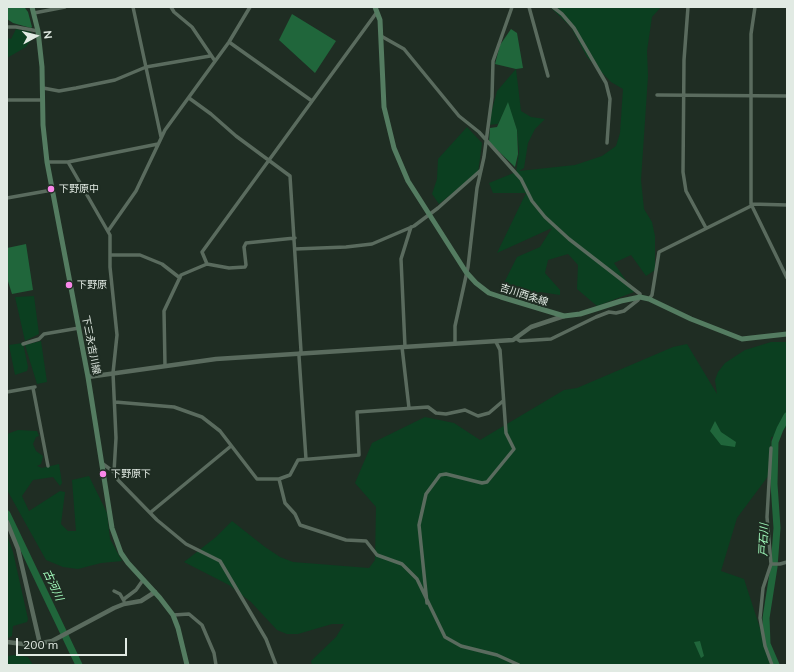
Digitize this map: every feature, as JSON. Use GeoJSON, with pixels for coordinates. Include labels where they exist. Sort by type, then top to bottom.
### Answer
{"type":"FeatureCollection","features":[{"type":"Feature","properties":{"kind":"main road","name":"下三永吉川線"},"geometry":{"type":"LineString","coordinates":[[32,7],[38,31],[43,88],[43,125],[47,162],[88,377],[115,540],[128,563],[155,592],[172,615],[178,628],[187,665]]}},
{"type":"Feature","properties":{"kind":"main road","name":"吉川西条線"},"geometry":{"type":"LineString","coordinates":[[376,9],[380,20],[382,36],[382,88],[388,124],[403,171],[466,272],[489,293],[564,316],[580,314],[621,301],[640,297],[649,298],[691,319],[742,339],[787,334]]}},
{"type":"Feature","properties":{"kind":"street"},"geometry":{"type":"LineString","coordinates":[[34,13],[66,7]]}},
{"type":"Feature","properties":{"kind":"street"},"geometry":{"type":"LineString","coordinates":[[133,7],[161,137]]}},
{"type":"Feature","properties":{"kind":"street"},"geometry":{"type":"LineString","coordinates":[[172,7],[174,12],[192,27],[210,56],[215,61]]}},
{"type":"Feature","properties":{"kind":"street"},"geometry":{"type":"LineString","coordinates":[[108,231],[136,191],[161,137],[229,42],[250,7]]}},
{"type":"Feature","properties":{"kind":"street"},"geometry":{"type":"LineString","coordinates":[[455,344],[455,326],[466,272],[477,188],[482,170],[492,97],[493,61],[512,7]]}},
{"type":"Feature","properties":{"kind":"street"},"geometry":{"type":"LineString","coordinates":[[529,7],[548,76]]}},
{"type":"Feature","properties":{"kind":"street"},"geometry":{"type":"LineString","coordinates":[[553,7],[562,14],[574,28],[606,83],[610,99],[607,143]]}},
{"type":"Feature","properties":{"kind":"street"},"geometry":{"type":"LineString","coordinates":[[688,7],[684,95],[684,184],[692,203],[706,228]]}},
{"type":"Feature","properties":{"kind":"street"},"geometry":{"type":"LineString","coordinates":[[755,7],[751,34],[751,205],[787,278]]}},
{"type":"Feature","properties":{"kind":"street"},"geometry":{"type":"LineString","coordinates":[[207,264],[202,252],[312,101],[376,9]]}},
{"type":"Feature","properties":{"kind":"street"},"geometry":{"type":"LineString","coordinates":[[7,27],[38,31]]}},
{"type":"Feature","properties":{"kind":"street"},"geometry":{"type":"LineString","coordinates":[[88,377],[216,359],[496,342],[517,339],[520,341],[551,339],[609,312],[616,313],[624,311],[640,297],[638,292],[569,239],[545,217],[532,201],[521,180],[479,132],[459,116],[438,93],[424,72],[404,49],[382,36]]}},
{"type":"Feature","properties":{"kind":"street"},"geometry":{"type":"LineString","coordinates":[[229,42],[312,101]]}},
{"type":"Feature","properties":{"kind":"street"},"geometry":{"type":"LineString","coordinates":[[43,88],[59,91],[76,88],[115,80],[146,67],[210,56]]}},
{"type":"Feature","properties":{"kind":"street"},"geometry":{"type":"LineString","coordinates":[[658,95],[787,96]]}},
{"type":"Feature","properties":{"kind":"street"},"geometry":{"type":"LineString","coordinates":[[189,98],[211,114],[236,136],[290,176],[295,238],[306,459]]}},
{"type":"Feature","properties":{"kind":"street"},"geometry":{"type":"LineString","coordinates":[[7,100],[43,100]]}},
{"type":"Feature","properties":{"kind":"street"},"geometry":{"type":"LineString","coordinates":[[47,162],[68,162],[158,144]]}},
{"type":"Feature","properties":{"kind":"street"},"geometry":{"type":"LineString","coordinates":[[68,162],[108,231],[117,336],[114,373],[116,438],[114,472]]}},
{"type":"Feature","properties":{"kind":"street"},"geometry":{"type":"LineString","coordinates":[[295,249],[346,247],[372,244],[411,227],[438,208],[482,170]]}},
{"type":"Feature","properties":{"kind":"street"},"geometry":{"type":"LineString","coordinates":[[7,198],[52,190]]}},
{"type":"Feature","properties":{"kind":"street"},"geometry":{"type":"LineString","coordinates":[[649,298],[652,295],[659,252],[751,205],[787,205]]}},
{"type":"Feature","properties":{"kind":"street"},"geometry":{"type":"LineString","coordinates":[[409,408],[404,347],[401,259],[411,227]]}},
{"type":"Feature","properties":{"kind":"street"},"geometry":{"type":"LineString","coordinates":[[165,366],[164,311],[181,275],[207,264],[229,268],[245,267],[244,248],[246,243],[295,238]]}},
{"type":"Feature","properties":{"kind":"street"},"geometry":{"type":"LineString","coordinates":[[110,255],[140,255],[162,264],[180,278]]}},
{"type":"Feature","properties":{"kind":"street"},"geometry":{"type":"LineString","coordinates":[[517,339],[532,327],[564,316]]}},
{"type":"Feature","properties":{"kind":"street"},"geometry":{"type":"LineString","coordinates":[[23,344],[40,339],[44,334],[79,328]]}},
{"type":"Feature","properties":{"kind":"street"},"geometry":{"type":"LineString","coordinates":[[427,603],[418,525],[423,501],[440,475],[446,474],[488,482],[514,449],[506,433],[500,350],[496,342]]}},
{"type":"Feature","properties":{"kind":"street"},"geometry":{"type":"LineString","coordinates":[[7,392],[34,387],[48,466]]}},
{"type":"Feature","properties":{"kind":"street"},"geometry":{"type":"LineString","coordinates":[[115,402],[174,407],[194,412],[220,431],[257,479],[279,479],[290,475],[298,460],[359,455],[357,412],[428,407],[436,413],[446,414],[465,410],[478,416],[488,414],[503,401]]}},
{"type":"Feature","properties":{"kind":"street"},"geometry":{"type":"LineString","coordinates":[[151,512],[231,446]]}},
{"type":"Feature","properties":{"kind":"street"},"geometry":{"type":"LineString","coordinates":[[771,448],[767,517],[771,564],[763,588],[760,618],[763,639],[772,665]]}},
{"type":"Feature","properties":{"kind":"street"},"geometry":{"type":"LineString","coordinates":[[103,464],[114,472],[118,480],[186,544],[220,561],[266,639],[276,665]]}},
{"type":"Feature","properties":{"kind":"street"},"geometry":{"type":"LineString","coordinates":[[279,479],[285,503],[295,514],[300,525],[346,540],[366,541],[377,555],[402,564],[417,579],[442,633],[454,643],[497,655],[519,665]]}},
{"type":"Feature","properties":{"kind":"street"},"geometry":{"type":"LineString","coordinates":[[7,522],[18,549],[40,644]]}},
{"type":"Feature","properties":{"kind":"street"},"geometry":{"type":"LineString","coordinates":[[771,564],[787,562]]}},
{"type":"Feature","properties":{"kind":"street"},"geometry":{"type":"LineString","coordinates":[[7,642],[31,645],[40,644],[67,634],[124,601],[143,580]]}},
{"type":"Feature","properties":{"kind":"street"},"geometry":{"type":"LineString","coordinates":[[114,591],[124,601],[141,601],[155,592]]}},
{"type":"Feature","properties":{"kind":"street"},"geometry":{"type":"LineString","coordinates":[[172,615],[189,614],[202,625],[214,653],[216,665]]}},
{"type":"Feature","properties":{"kind":"shaded area"},"geometry":{"type":"Polygon","coordinates":[[[7,7],[25,8],[28,12],[32,27],[13,23],[7,19],[7,7]]]}},
{"type":"Feature","properties":{"kind":"shaded area"},"geometry":{"type":"Polygon","coordinates":[[[550,7],[661,7],[652,17],[647,51],[648,76],[641,180],[644,209],[652,222],[655,236],[655,270],[646,276],[631,255],[614,263],[634,292],[597,306],[577,289],[578,265],[568,254],[548,260],[545,273],[560,290],[560,295],[540,292],[516,298],[502,287],[517,257],[540,247],[552,228],[497,253],[526,193],[493,193],[489,183],[516,172],[519,152],[517,130],[508,103],[498,124],[488,125],[497,91],[516,69],[521,111],[531,117],[545,119],[535,129],[528,143],[524,168],[519,171],[575,165],[602,156],[616,146],[620,133],[623,89],[611,82],[587,57],[571,27],[550,7]]]}},
{"type":"Feature","properties":{"kind":"shaded area"},"geometry":{"type":"Polygon","coordinates":[[[292,14],[336,41],[315,73],[279,40],[292,14]]]}},
{"type":"Feature","properties":{"kind":"shaded area"},"geometry":{"type":"Polygon","coordinates":[[[16,29],[31,32],[32,39],[26,47],[7,58],[7,38],[11,39],[16,29]]]}},
{"type":"Feature","properties":{"kind":"shaded area"},"geometry":{"type":"Polygon","coordinates":[[[511,29],[517,33],[523,68],[516,69],[495,64],[500,45],[511,29]]]}},
{"type":"Feature","properties":{"kind":"shaded area"},"geometry":{"type":"Polygon","coordinates":[[[508,102],[517,130],[518,154],[515,167],[489,142],[490,128],[497,127],[508,102]]]}},
{"type":"Feature","properties":{"kind":"shaded area"},"geometry":{"type":"Polygon","coordinates":[[[467,127],[482,143],[478,173],[439,204],[432,194],[437,179],[438,159],[467,127]]]}},
{"type":"Feature","properties":{"kind":"shaded area"},"geometry":{"type":"Polygon","coordinates":[[[26,244],[33,290],[12,294],[7,278],[7,248],[26,244]]]}},
{"type":"Feature","properties":{"kind":"shaded area"},"geometry":{"type":"Polygon","coordinates":[[[34,296],[39,334],[25,341],[15,297],[34,296]]]}},
{"type":"Feature","properties":{"kind":"shaded area"},"geometry":{"type":"Polygon","coordinates":[[[41,341],[47,382],[37,384],[25,345],[41,341]]]}},
{"type":"Feature","properties":{"kind":"shaded area"},"geometry":{"type":"Polygon","coordinates":[[[771,342],[787,342],[787,426],[778,436],[771,437],[769,475],[737,518],[721,571],[744,579],[772,665],[312,665],[311,661],[336,637],[344,624],[332,624],[298,634],[287,634],[277,630],[251,602],[229,585],[184,562],[216,537],[232,521],[265,547],[280,557],[293,562],[369,568],[375,560],[376,507],[355,483],[372,443],[425,417],[454,423],[480,440],[564,390],[577,388],[673,347],[687,344],[717,394],[715,380],[718,372],[725,363],[745,350],[771,342]]]}},
{"type":"Feature","properties":{"kind":"shaded area"},"geometry":{"type":"Polygon","coordinates":[[[23,343],[28,367],[27,371],[15,375],[9,345],[23,343]]]}},
{"type":"Feature","properties":{"kind":"shaded area"},"geometry":{"type":"Polygon","coordinates":[[[715,421],[721,432],[736,442],[735,447],[721,445],[710,431],[715,421]]]}},
{"type":"Feature","properties":{"kind":"shaded area"},"geometry":{"type":"Polygon","coordinates":[[[18,430],[37,431],[39,436],[36,437],[33,444],[36,451],[43,456],[41,464],[37,466],[42,468],[59,464],[62,483],[60,486],[53,477],[33,480],[22,496],[29,511],[60,491],[65,492],[61,524],[68,531],[76,531],[72,480],[89,476],[107,513],[110,539],[122,561],[101,563],[78,569],[63,567],[46,560],[7,490],[7,434],[18,430]]]}},
{"type":"Feature","properties":{"kind":"shaded area"},"geometry":{"type":"Polygon","coordinates":[[[7,535],[13,552],[28,619],[27,622],[13,626],[12,636],[8,638],[7,638],[7,535]]]}},
{"type":"Feature","properties":{"kind":"shaded area"},"geometry":{"type":"Polygon","coordinates":[[[700,641],[704,656],[701,658],[694,642],[700,641]]]}},
{"type":"Feature","properties":{"kind":"shaded area"},"geometry":{"type":"Polygon","coordinates":[[[15,655],[28,657],[33,665],[7,665],[7,656],[15,655]]]}},
{"type":"Feature","properties":{"kind":"waterway","name":"戸石川"},"geometry":{"type":"LineString","coordinates":[[776,665],[767,644],[766,618],[774,567],[777,528],[774,484],[775,442],[787,416]]}},
{"type":"Feature","properties":{"kind":"waterway","name":"古河川"},"geometry":{"type":"LineString","coordinates":[[7,514],[79,665]]}},
{"type":"Feature","properties":{"kind":"place","name":"下野原中"},"geometry":{"type":"Point","coordinates":[51,189]}},
{"type":"Feature","properties":{"kind":"place","name":"下野原"},"geometry":{"type":"Point","coordinates":[69,285]}},
{"type":"Feature","properties":{"kind":"place","name":"下野原下"},"geometry":{"type":"Point","coordinates":[103,474]}}]}
